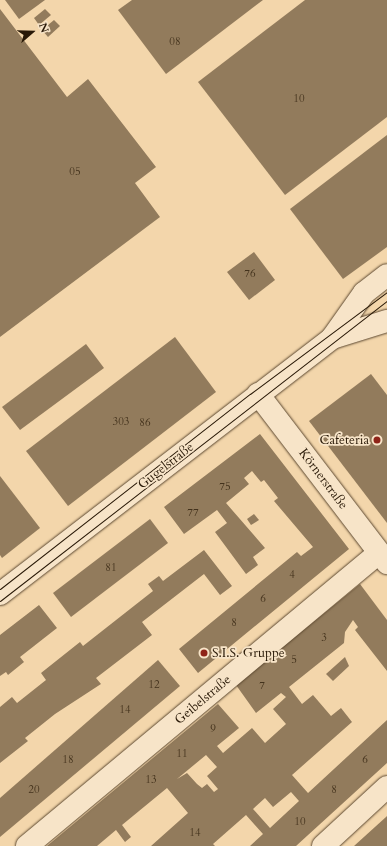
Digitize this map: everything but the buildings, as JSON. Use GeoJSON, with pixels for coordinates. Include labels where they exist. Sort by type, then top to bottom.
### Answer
{"type":"FeatureCollection","features":[{"type":"Feature","properties":{"kind":"street","name":"Gugelstraße"},"geometry":{"type":"LineString","coordinates":[[0,594],[332,338],[364,293],[387,276]]}},
{"type":"Feature","properties":{"kind":"street","name":"Gugelstraße"},"geometry":{"type":"LineString","coordinates":[[332,338],[387,321]]}},
{"type":"Feature","properties":{"kind":"street","name":"Körnerstraße"},"geometry":{"type":"LineString","coordinates":[[258,394],[383,558]]}},
{"type":"Feature","properties":{"kind":"street","name":"Geibelstraße"},"geometry":{"type":"LineString","coordinates":[[27,846],[383,558]]}},
{"type":"Feature","properties":{"kind":"street"},"geometry":{"type":"LineString","coordinates":[[323,846],[387,787]]}},
{"type":"Feature","properties":{"kind":"tram line"},"geometry":{"type":"LineString","coordinates":[[0,589],[250,394],[387,292]]}},
{"type":"Feature","properties":{"kind":"tram line"},"geometry":{"type":"LineString","coordinates":[[0,601],[387,301]]}},
{"type":"Feature","properties":{"kind":"place","name":"Cafeteria"},"geometry":{"type":"Point","coordinates":[377,440]}},
{"type":"Feature","properties":{"kind":"place","name":"S.I.S. Gruppe"},"geometry":{"type":"Point","coordinates":[204,653]}}]}
